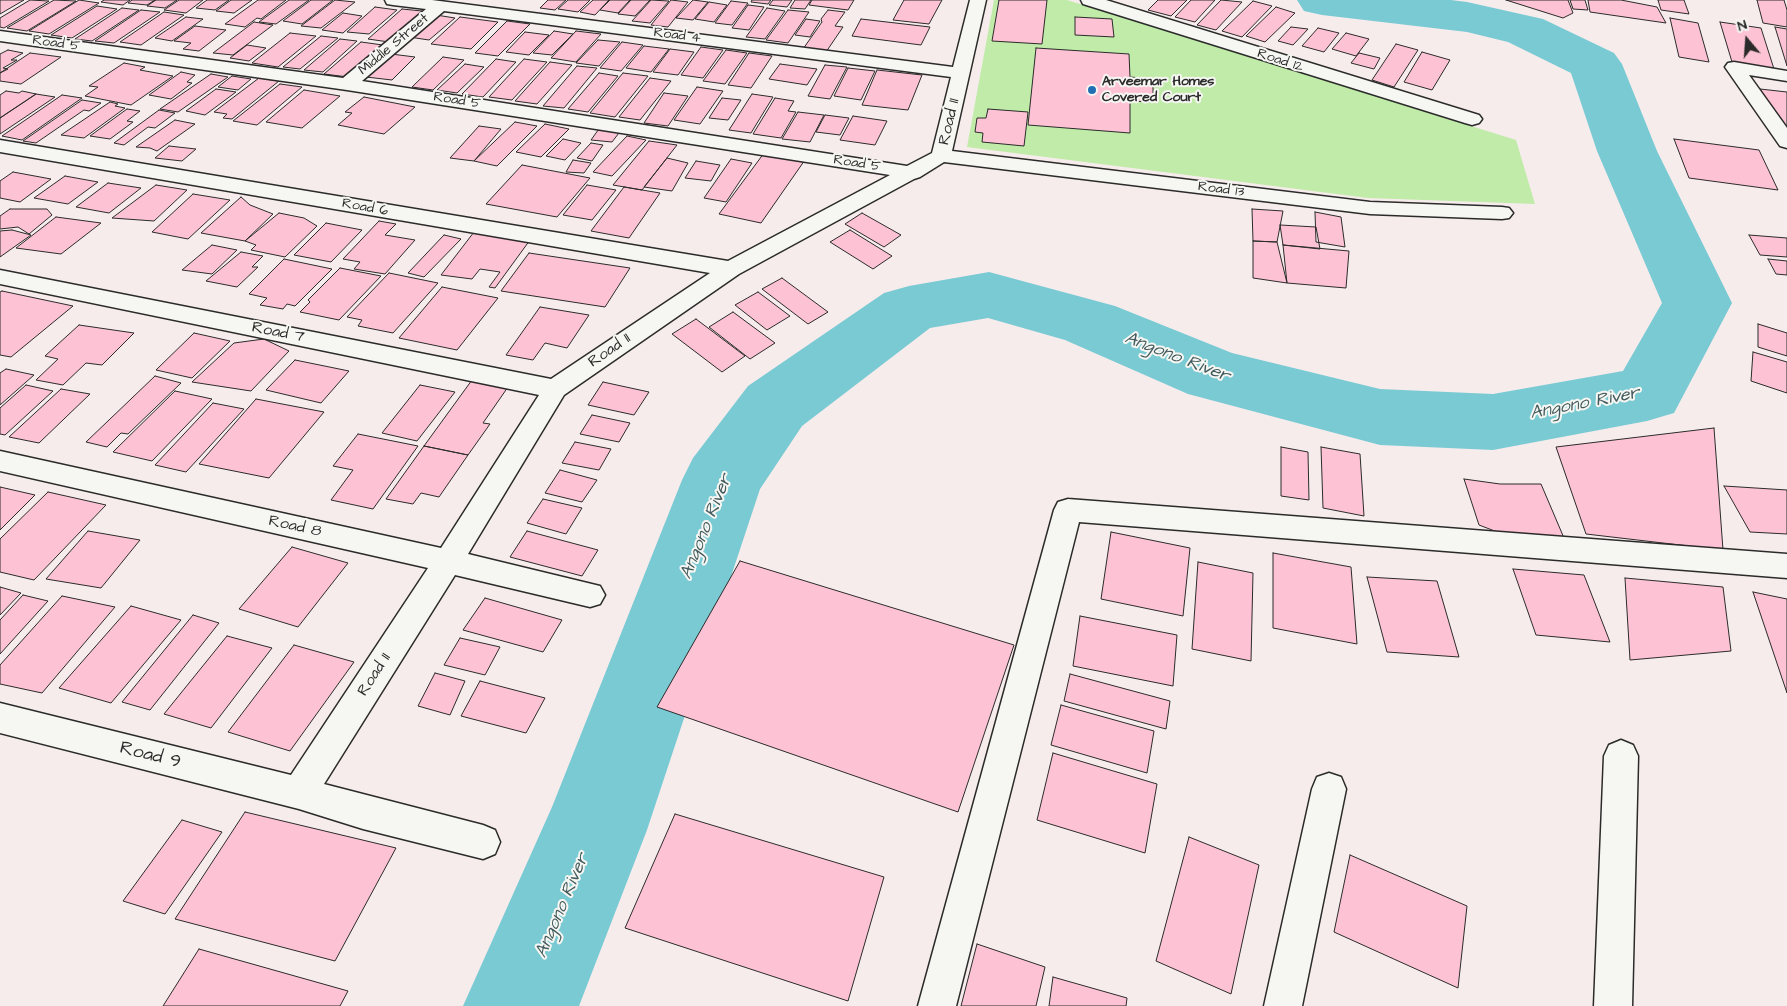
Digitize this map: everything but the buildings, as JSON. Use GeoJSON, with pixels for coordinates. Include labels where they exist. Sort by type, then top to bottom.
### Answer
{"type":"FeatureCollection","features":[{"type":"Feature","properties":{"kind":"street","name":"Road 4"},"geometry":{"type":"LineString","coordinates":[[393,0],[961,73]]}},
{"type":"Feature","properties":{"kind":"street","name":"Road 11"},"geometry":{"type":"LineString","coordinates":[[299,793],[448,561],[555,389],[731,269],[913,173],[941,156],[978,0]]}},
{"type":"Feature","properties":{"kind":"street","name":"Road 12"},"geometry":{"type":"LineString","coordinates":[[1089,0],[1472,119]]}},
{"type":"Feature","properties":{"kind":"street","name":"Middle Street"},"geometry":{"type":"LineString","coordinates":[[347,84],[440,6]]}},
{"type":"Feature","properties":{"kind":"street","name":"Road 5"},"geometry":{"type":"LineString","coordinates":[[0,36],[347,84],[913,173]]}},
{"type":"Feature","properties":{"kind":"street"},"geometry":{"type":"LineString","coordinates":[[1787,76],[1734,67],[1787,142]]}},
{"type":"Feature","properties":{"kind":"street","name":"Road 6"},"geometry":{"type":"LineString","coordinates":[[0,146],[731,269]]}},
{"type":"Feature","properties":{"kind":"street","name":"Road 13"},"geometry":{"type":"LineString","coordinates":[[941,156],[1370,208],[1502,213]]}},
{"type":"Feature","properties":{"kind":"street","name":"Road 7"},"geometry":{"type":"LineString","coordinates":[[0,277],[555,389]]}},
{"type":"Feature","properties":{"kind":"street","name":"Road 8"},"geometry":{"type":"LineString","coordinates":[[0,461],[448,561],[590,595]]}},
{"type":"Feature","properties":{"kind":"street"},"geometry":{"type":"LineString","coordinates":[[937,1006],[1068,510],[1787,566]]}},
{"type":"Feature","properties":{"kind":"street","name":"Road 9"},"geometry":{"type":"LineString","coordinates":[[0,718],[299,793],[363,812],[483,842]]}},
{"type":"Feature","properties":{"kind":"street"},"geometry":{"type":"LineString","coordinates":[[1613,1006],[1621,756]]}},
{"type":"Feature","properties":{"kind":"street"},"geometry":{"type":"LineString","coordinates":[[1283,1006],[1329,789]]}},
{"type":"Feature","properties":{"kind":"green space"},"geometry":{"type":"Polygon","coordinates":[[[994,0],[1067,0],[1516,140],[1535,204],[1368,198],[967,147],[994,0]]]}},
{"type":"Feature","properties":{"kind":"waterway","name":"Angono River"},"geometry":{"type":"LineString","coordinates":[[521,1006],[595,830],[722,480],[775,406],[909,309],[989,295],[1090,323],[1214,375],[1380,417],[1493,422],[1647,394],[1697,303],[1627,151],[1595,64],[1525,30],[1467,17],[1322,0]]}},
{"type":"Feature","properties":{"kind":"place","name":"Arveemar Homes Covered Court"},"geometry":{"type":"Point","coordinates":[1092,90]}}]}
